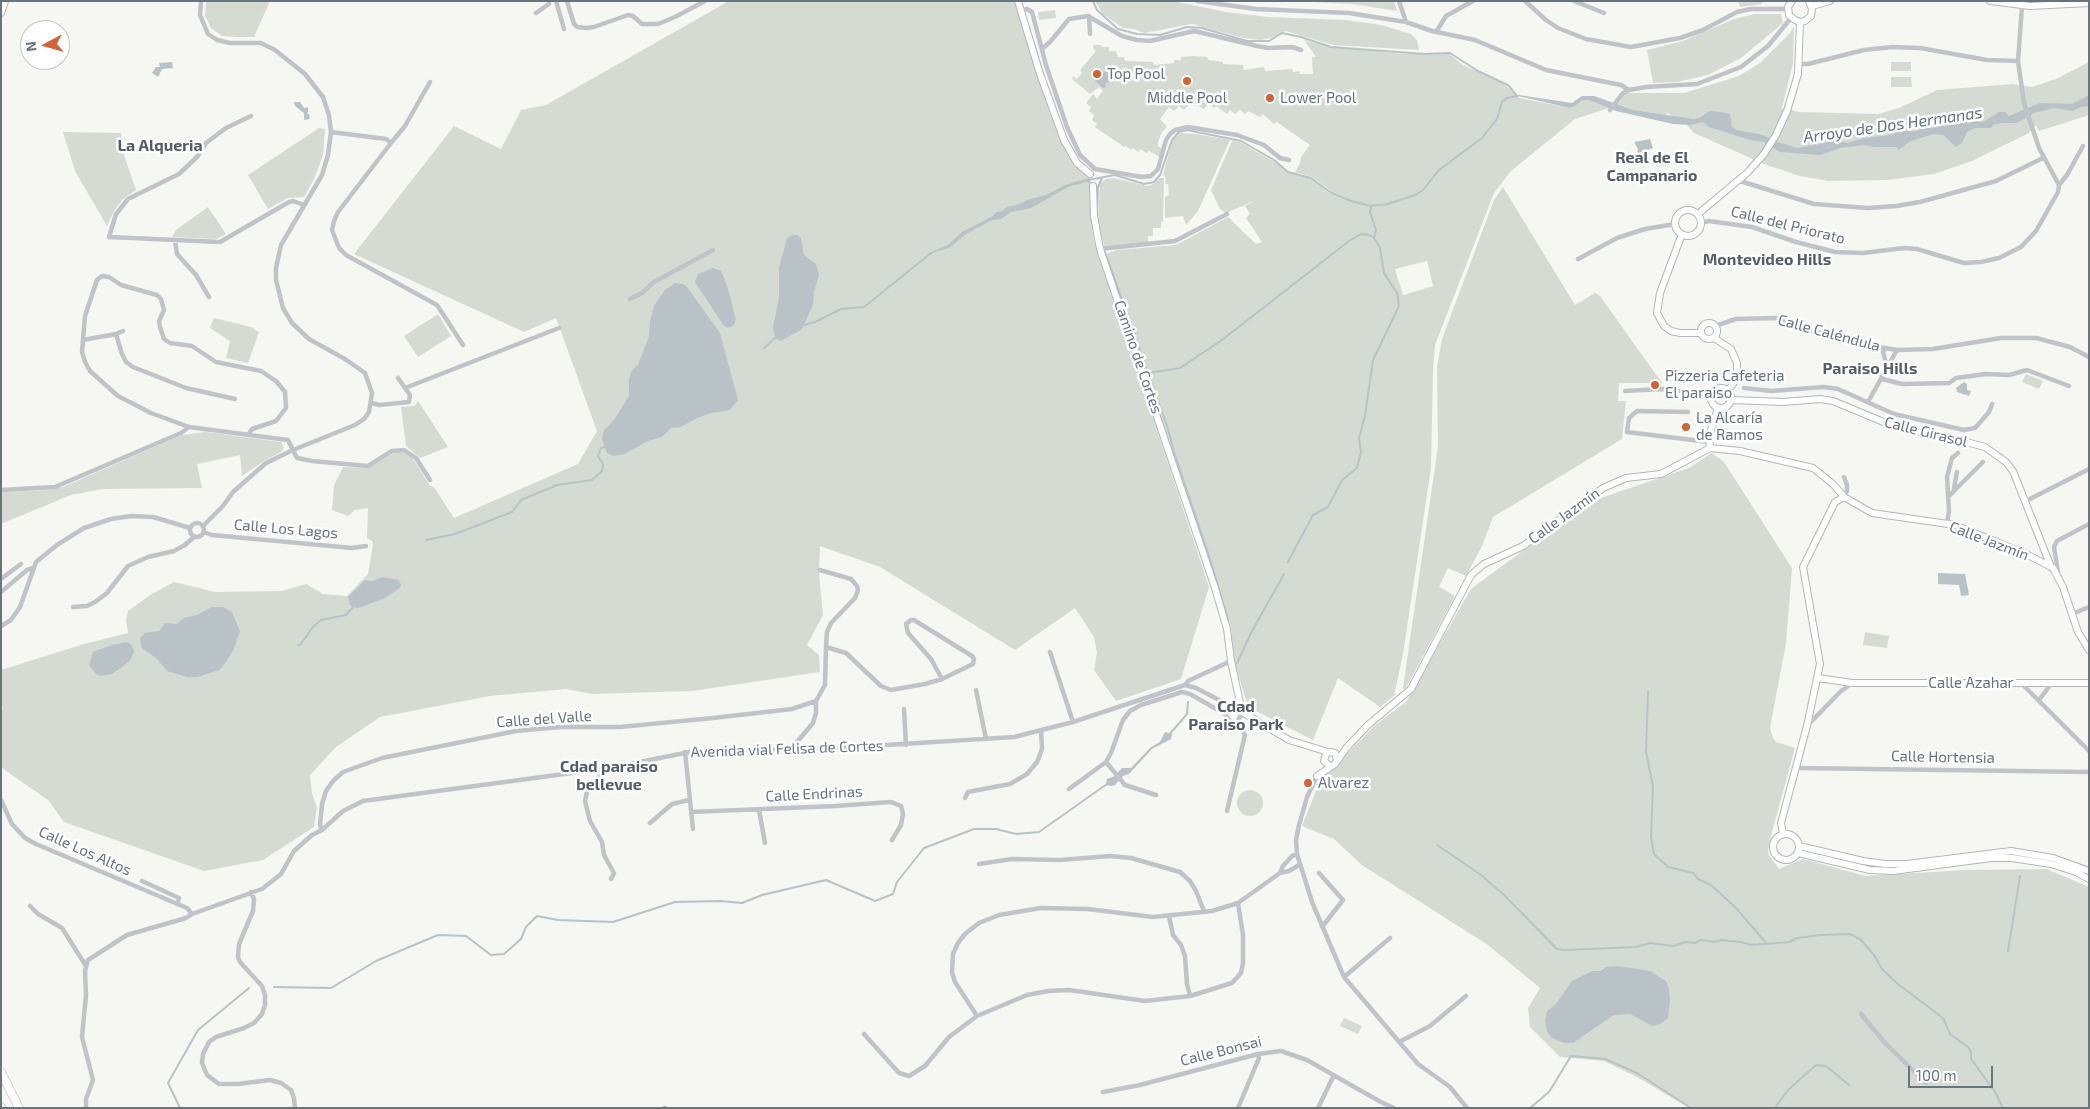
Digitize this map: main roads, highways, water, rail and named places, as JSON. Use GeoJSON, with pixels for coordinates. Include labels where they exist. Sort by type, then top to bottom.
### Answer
{"type":"FeatureCollection","features":[{"type":"Feature","properties":{"kind":"highway"},"geometry":{"type":"LineString","coordinates":[[1,1072],[19,1108]]}},
{"type":"Feature","properties":{"kind":"waterway"},"geometry":{"type":"LineString","coordinates":[[1093,1],[1097,10],[1118,29],[1137,34],[1160,35],[1187,27],[1202,28],[1247,41],[1269,41],[1282,33],[1331,47],[1424,54],[1450,53],[1478,71],[1508,85],[1517,96]]}},
{"type":"Feature","properties":{"kind":"waterway"},"geometry":{"type":"LineString","coordinates":[[1088,180],[1115,175],[1144,184],[1154,182],[1160,175],[1172,140],[1179,132],[1187,130],[1241,141],[1274,160],[1288,172],[1311,178],[1330,192],[1351,201],[1371,206],[1388,204],[1415,195],[1423,190],[1439,170],[1482,138],[1497,119],[1502,102],[1507,98],[1518,96]]}},
{"type":"Feature","properties":{"kind":"waterway"},"geometry":{"type":"LineString","coordinates":[[1097,215],[1098,187],[1102,178]]}},
{"type":"Feature","properties":{"kind":"waterway","name":"Arroyo de Dos Hermanas"},"geometry":{"type":"LineString","coordinates":[[1288,562],[1313,515],[1328,507],[1342,480],[1357,468],[1361,452],[1359,438],[1365,416],[1373,360],[1399,306],[1397,293],[1384,273],[1380,248],[1374,238],[1376,230],[1370,212],[1371,206]]}},
{"type":"Feature","properties":{"kind":"waterway"},"geometry":{"type":"LineString","coordinates":[[1148,373],[1180,368],[1222,340],[1349,241],[1361,234],[1374,238]]}},
{"type":"Feature","properties":{"kind":"waterway"},"geometry":{"type":"LineString","coordinates":[[1105,252],[1168,429],[1228,620]]}},
{"type":"Feature","properties":{"kind":"waterway"},"geometry":{"type":"LineString","coordinates":[[804,325],[815,322],[841,309],[864,307],[931,253]]}},
{"type":"Feature","properties":{"kind":"waterway"},"geometry":{"type":"LineString","coordinates":[[764,348],[777,336]]}},
{"type":"Feature","properties":{"kind":"waterway"},"geometry":{"type":"LineString","coordinates":[[426,540],[455,534],[512,512],[521,500],[557,485],[592,480],[602,471],[603,464],[598,456],[601,448],[606,446]]}},
{"type":"Feature","properties":{"kind":"waterway","name":"Arroyo de Dos Hermanas"},"geometry":{"type":"LineString","coordinates":[[1237,663],[1252,631],[1284,574]]}},
{"type":"Feature","properties":{"kind":"waterway"},"geometry":{"type":"LineString","coordinates":[[298,645],[321,620],[346,615],[353,607]]}},
{"type":"Feature","properties":{"kind":"waterway"},"geometry":{"type":"LineString","coordinates":[[1648,692],[1646,752],[1653,786],[1651,837],[1654,854],[1668,867],[1693,873],[1698,879],[1711,885],[1735,907],[1767,944]]}},
{"type":"Feature","properties":{"kind":"waterway","name":"Arroyo de Dos Hermanas"},"geometry":{"type":"LineString","coordinates":[[1169,735],[1187,714],[1188,702]]}},
{"type":"Feature","properties":{"kind":"waterway","name":"Arroyo de Dos Hermanas"},"geometry":{"type":"LineString","coordinates":[[274,987],[331,988],[376,961],[438,935],[466,936],[491,955],[504,954],[521,939],[526,927],[537,916],[558,920],[613,922],[675,902],[720,901],[742,903],[762,895],[826,880],[875,901],[893,894],[897,882],[924,848],[974,829],[996,829],[1016,834],[1039,832],[1107,784]]}},
{"type":"Feature","properties":{"kind":"waterway"},"geometry":{"type":"LineString","coordinates":[[1437,845],[1481,875],[1504,895],[1557,949],[1636,947],[1650,943],[1673,946],[1685,942],[1695,943],[1701,940],[1714,942],[1721,940],[1751,945],[1789,942],[1797,938],[1821,935],[1850,934],[1860,939],[1874,955],[1882,969],[1898,984],[1943,1018],[1950,1034],[1968,1047],[1971,1052],[1971,1059],[1995,1092],[2003,1108]]}},
{"type":"Feature","properties":{"kind":"waterway"},"geometry":{"type":"LineString","coordinates":[[2008,951],[2020,876]]}},
{"type":"Feature","properties":{"kind":"waterway","name":"Arroyo de Dos Hermanas"},"geometry":{"type":"LineString","coordinates":[[180,1108],[168,1083],[198,1030],[249,988]]}},
{"type":"Feature","properties":{"kind":"waterway"},"geometry":{"type":"LineString","coordinates":[[1530,1108],[1549,1092],[1571,1056],[1605,1059],[1637,1073],[1691,1108]]}},
{"type":"Feature","properties":{"kind":"waterway"},"geometry":{"type":"LineString","coordinates":[[1775,1108],[1788,1090],[1816,1065],[1826,1066],[1849,1085]]}},
{"type":"Feature","properties":{"kind":"place","name":"Top Pool"},"geometry":{"type":"Point","coordinates":[1097,74]}},
{"type":"Feature","properties":{"kind":"place","name":"Middle Pool"},"geometry":{"type":"Point","coordinates":[1187,81]}},
{"type":"Feature","properties":{"kind":"place","name":"Lower Pool"},"geometry":{"type":"Point","coordinates":[1270,98]}},
{"type":"Feature","properties":{"kind":"place","name":"Pizzeria Cafeteria El paraiso"},"geometry":{"type":"Point","coordinates":[1655,385]}},
{"type":"Feature","properties":{"kind":"place","name":"La Alcaría de Ramos"},"geometry":{"type":"Point","coordinates":[1686,427]}},
{"type":"Feature","properties":{"kind":"place","name":"Alvarez"},"geometry":{"type":"Point","coordinates":[1308,783]}},
{"type":"Feature","properties":{"kind":"district","name":"La Alqueria"},"geometry":{"type":"Point","coordinates":[160,146]}},
{"type":"Feature","properties":{"kind":"district","name":"Real de El Campanario"},"geometry":{"type":"Point","coordinates":[1652,167]}},
{"type":"Feature","properties":{"kind":"district","name":"Montevideo Hills"},"geometry":{"type":"Point","coordinates":[1767,260]}},
{"type":"Feature","properties":{"kind":"district","name":"Paraiso Hills"},"geometry":{"type":"Point","coordinates":[1870,369]}},
{"type":"Feature","properties":{"kind":"district","name":"Cdad Paraiso Park"},"geometry":{"type":"Point","coordinates":[1236,716]}},
{"type":"Feature","properties":{"kind":"district","name":"Cdad paraiso bellevue"},"geometry":{"type":"Point","coordinates":[609,776]}}]}
